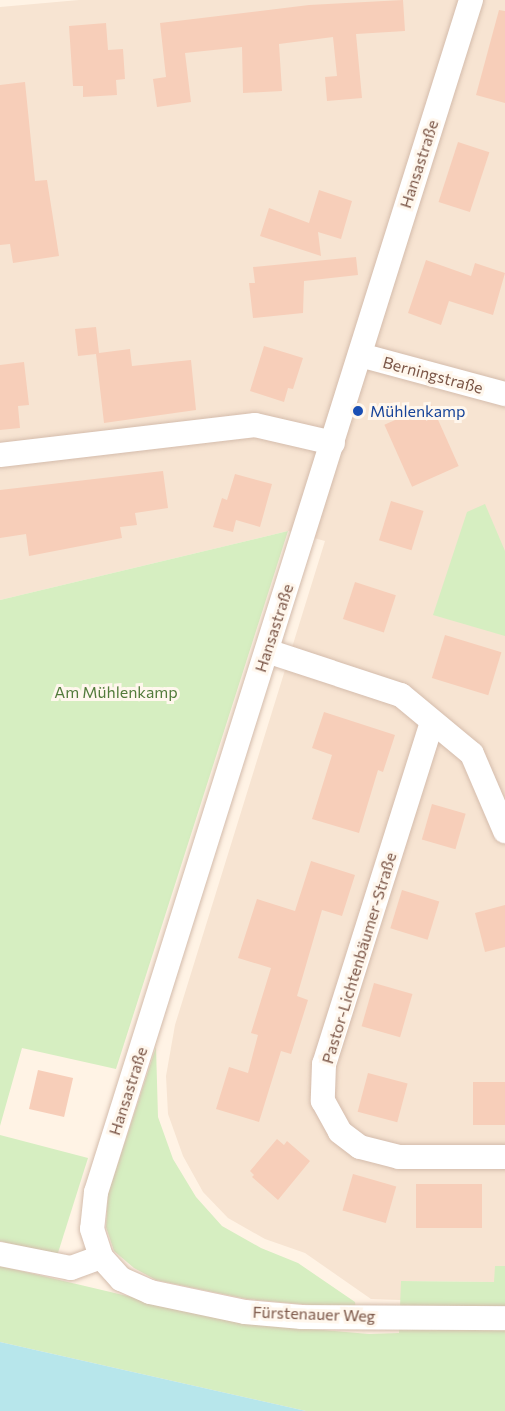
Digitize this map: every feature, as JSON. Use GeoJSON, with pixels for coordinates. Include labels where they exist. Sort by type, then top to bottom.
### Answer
{"type":"FeatureCollection","features":[{"type":"Feature","properties":{"kind":"street","name":"Hansastraße"},"geometry":{"type":"LineString","coordinates":[[101,1257],[93,1229],[96,1192],[471,0]]}},
{"type":"Feature","properties":{"kind":"street","name":"Berningstraße"},"geometry":{"type":"LineString","coordinates":[[360,355],[505,394]]}},
{"type":"Feature","properties":{"kind":"street"},"geometry":{"type":"LineString","coordinates":[[0,455],[255,425],[333,443]]}},
{"type":"Feature","properties":{"kind":"street"},"geometry":{"type":"LineString","coordinates":[[267,651],[401,695],[472,754],[505,831]]}},
{"type":"Feature","properties":{"kind":"street","name":"Pastor-Lichtenbäumer-Straße"},"geometry":{"type":"LineString","coordinates":[[432,722],[324,1064],[323,1101],[340,1132],[360,1147],[399,1157],[505,1157]]}},
{"type":"Feature","properties":{"kind":"street"},"geometry":{"type":"LineString","coordinates":[[0,1254],[70,1268],[101,1257]]}},
{"type":"Feature","properties":{"kind":"street","name":"Fürstenauer Weg"},"geometry":{"type":"LineString","coordinates":[[101,1257],[121,1279],[150,1292],[245,1312],[302,1317],[505,1318]]}},
{"type":"Feature","properties":{"kind":"shaded area"},"geometry":{"type":"Polygon","coordinates":[[[79,0],[505,0],[505,1266],[495,1266],[495,1282],[402,1281],[401,1300],[371,1299],[305,1253],[265,1239],[228,1218],[203,1192],[183,1156],[168,1114],[166,1076],[175,1025],[325,541],[288,531],[0,600],[0,7],[79,0]]]}},
{"type":"Feature","properties":{"kind":"green space"},"geometry":{"type":"Polygon","coordinates":[[[485,504],[505,551],[505,636],[433,615],[467,512],[485,504]]]}},
{"type":"Feature","properties":{"kind":"green space","name":"Am Mühlenkamp"},"geometry":{"type":"Polygon","coordinates":[[[288,531],[116,1069],[22,1048],[0,1126],[0,600],[288,531]]]}},
{"type":"Feature","properties":{"kind":"green space"},"geometry":{"type":"Polygon","coordinates":[[[156,1047],[158,1117],[173,1159],[196,1197],[222,1226],[261,1248],[298,1263],[355,1302],[356,1309],[247,1299],[156,1280],[134,1268],[114,1251],[106,1227],[108,1194],[156,1047]]]}},
{"type":"Feature","properties":{"kind":"green space"},"geometry":{"type":"Polygon","coordinates":[[[0,1135],[88,1158],[57,1256],[0,1241],[0,1135]]]}},
{"type":"Feature","properties":{"kind":"green space"},"geometry":{"type":"Polygon","coordinates":[[[0,1266],[242,1323],[369,1334],[399,1333],[401,1281],[494,1282],[495,1266],[505,1266],[505,1411],[306,1411],[0,1342],[0,1266]]]}},
{"type":"Feature","properties":{"kind":"water"},"geometry":{"type":"Polygon","coordinates":[[[0,1342],[306,1411],[0,1411],[0,1342]]]}},
{"type":"Feature","properties":{"kind":"building"},"geometry":{"type":"Polygon","coordinates":[[[403,0],[405,31],[356,34],[362,98],[327,101],[325,77],[337,76],[333,37],[279,44],[282,91],[243,93],[242,47],[185,53],[191,102],[157,107],[153,79],[166,77],[160,23],[309,5],[403,0]]]}},
{"type":"Feature","properties":{"kind":"building"},"geometry":{"type":"Polygon","coordinates":[[[499,10],[505,11],[505,103],[476,95],[499,10]]]}},
{"type":"Feature","properties":{"kind":"building"},"geometry":{"type":"Polygon","coordinates":[[[106,23],[108,50],[123,49],[125,79],[116,80],[117,95],[83,97],[83,86],[73,86],[69,26],[106,23]]]}},
{"type":"Feature","properties":{"kind":"building"},"geometry":{"type":"Polygon","coordinates":[[[25,82],[35,181],[47,180],[59,256],[13,263],[10,244],[0,245],[0,85],[25,82]]]}},
{"type":"Feature","properties":{"kind":"building"},"geometry":{"type":"Polygon","coordinates":[[[458,142],[489,152],[470,212],[439,202],[458,142]]]}},
{"type":"Feature","properties":{"kind":"building"},"geometry":{"type":"Polygon","coordinates":[[[319,190],[352,201],[341,239],[318,232],[321,256],[260,236],[269,208],[309,223],[319,190]]]}},
{"type":"Feature","properties":{"kind":"building"},"geometry":{"type":"Polygon","coordinates":[[[356,257],[358,275],[304,281],[303,313],[253,318],[249,283],[255,283],[253,267],[356,257]]]}},
{"type":"Feature","properties":{"kind":"building"},"geometry":{"type":"Polygon","coordinates":[[[426,260],[471,276],[475,263],[505,273],[493,315],[449,301],[441,325],[408,313],[426,260]]]}},
{"type":"Feature","properties":{"kind":"building"},"geometry":{"type":"Polygon","coordinates":[[[96,327],[99,353],[130,349],[132,366],[191,360],[196,410],[104,423],[96,354],[78,356],[75,329],[96,327]]]}},
{"type":"Feature","properties":{"kind":"building"},"geometry":{"type":"Polygon","coordinates":[[[264,346],[303,358],[293,389],[288,388],[284,402],[250,391],[264,346]]]}},
{"type":"Feature","properties":{"kind":"building"},"geometry":{"type":"Polygon","coordinates":[[[24,362],[29,405],[18,406],[20,428],[0,430],[0,365],[24,362]]]}},
{"type":"Feature","properties":{"kind":"building"},"geometry":{"type":"Polygon","coordinates":[[[431,404],[459,466],[412,487],[384,425],[431,404]]]}},
{"type":"Feature","properties":{"kind":"building"},"geometry":{"type":"Polygon","coordinates":[[[163,471],[168,508],[135,513],[137,525],[120,527],[122,538],[29,556],[26,534],[0,538],[0,490],[163,471]]]}},
{"type":"Feature","properties":{"kind":"building"},"geometry":{"type":"Polygon","coordinates":[[[235,474],[272,484],[260,527],[236,520],[233,532],[213,527],[222,498],[227,500],[235,474]]]}},
{"type":"Feature","properties":{"kind":"building"},"geometry":{"type":"Polygon","coordinates":[[[391,501],[424,511],[412,550],[379,540],[391,501]]]}},
{"type":"Feature","properties":{"kind":"building"},"geometry":{"type":"Polygon","coordinates":[[[355,582],[396,595],[384,632],[343,619],[355,582]]]}},
{"type":"Feature","properties":{"kind":"building"},"geometry":{"type":"Polygon","coordinates":[[[445,635],[501,652],[488,695],[432,678],[445,635]]]}},
{"type":"Feature","properties":{"kind":"building"},"geometry":{"type":"Polygon","coordinates":[[[324,712],[395,735],[383,772],[378,770],[359,833],[312,819],[332,755],[312,748],[324,712]]]}},
{"type":"Feature","properties":{"kind":"building"},"geometry":{"type":"Polygon","coordinates":[[[432,804],[466,814],[455,849],[422,840],[432,804]]]}},
{"type":"Feature","properties":{"kind":"building"},"geometry":{"type":"Polygon","coordinates":[[[311,861],[355,875],[342,916],[322,910],[297,996],[308,1000],[291,1054],[281,1051],[259,1122],[216,1109],[229,1067],[248,1073],[258,1035],[251,1033],[271,968],[238,958],[257,899],[295,911],[311,861]]]}},
{"type":"Feature","properties":{"kind":"building"},"geometry":{"type":"Polygon","coordinates":[[[402,890],[439,901],[428,940],[390,928],[402,890]]]}},
{"type":"Feature","properties":{"kind":"building"},"geometry":{"type":"Polygon","coordinates":[[[505,905],[505,947],[485,952],[475,913],[505,905]]]}},
{"type":"Feature","properties":{"kind":"building"},"geometry":{"type":"Polygon","coordinates":[[[374,983],[412,994],[400,1037],[362,1026],[374,983]]]}},
{"type":"Feature","properties":{"kind":"building"},"geometry":{"type":"Polygon","coordinates":[[[38,1070],[73,1078],[64,1117],[29,1109],[38,1070]]]}},
{"type":"Feature","properties":{"kind":"building"},"geometry":{"type":"Polygon","coordinates":[[[368,1073],[408,1084],[397,1122],[358,1112],[368,1073]]]}},
{"type":"Feature","properties":{"kind":"building"},"geometry":{"type":"Polygon","coordinates":[[[473,1082],[505,1082],[505,1125],[473,1125],[473,1082]]]}},
{"type":"Feature","properties":{"kind":"building"},"geometry":{"type":"Polygon","coordinates":[[[277,1139],[284,1145],[287,1141],[310,1161],[278,1200],[252,1177],[254,1175],[250,1171],[277,1139]]]}},
{"type":"Feature","properties":{"kind":"building"},"geometry":{"type":"Polygon","coordinates":[[[353,1174],[396,1186],[386,1223],[343,1211],[353,1174]]]}},
{"type":"Feature","properties":{"kind":"building"},"geometry":{"type":"Polygon","coordinates":[[[416,1184],[482,1184],[482,1228],[416,1228],[416,1184]]]}},
{"type":"Feature","properties":{"kind":"place","name":"Mühlenkamp"},"geometry":{"type":"Point","coordinates":[358,411]}}]}
